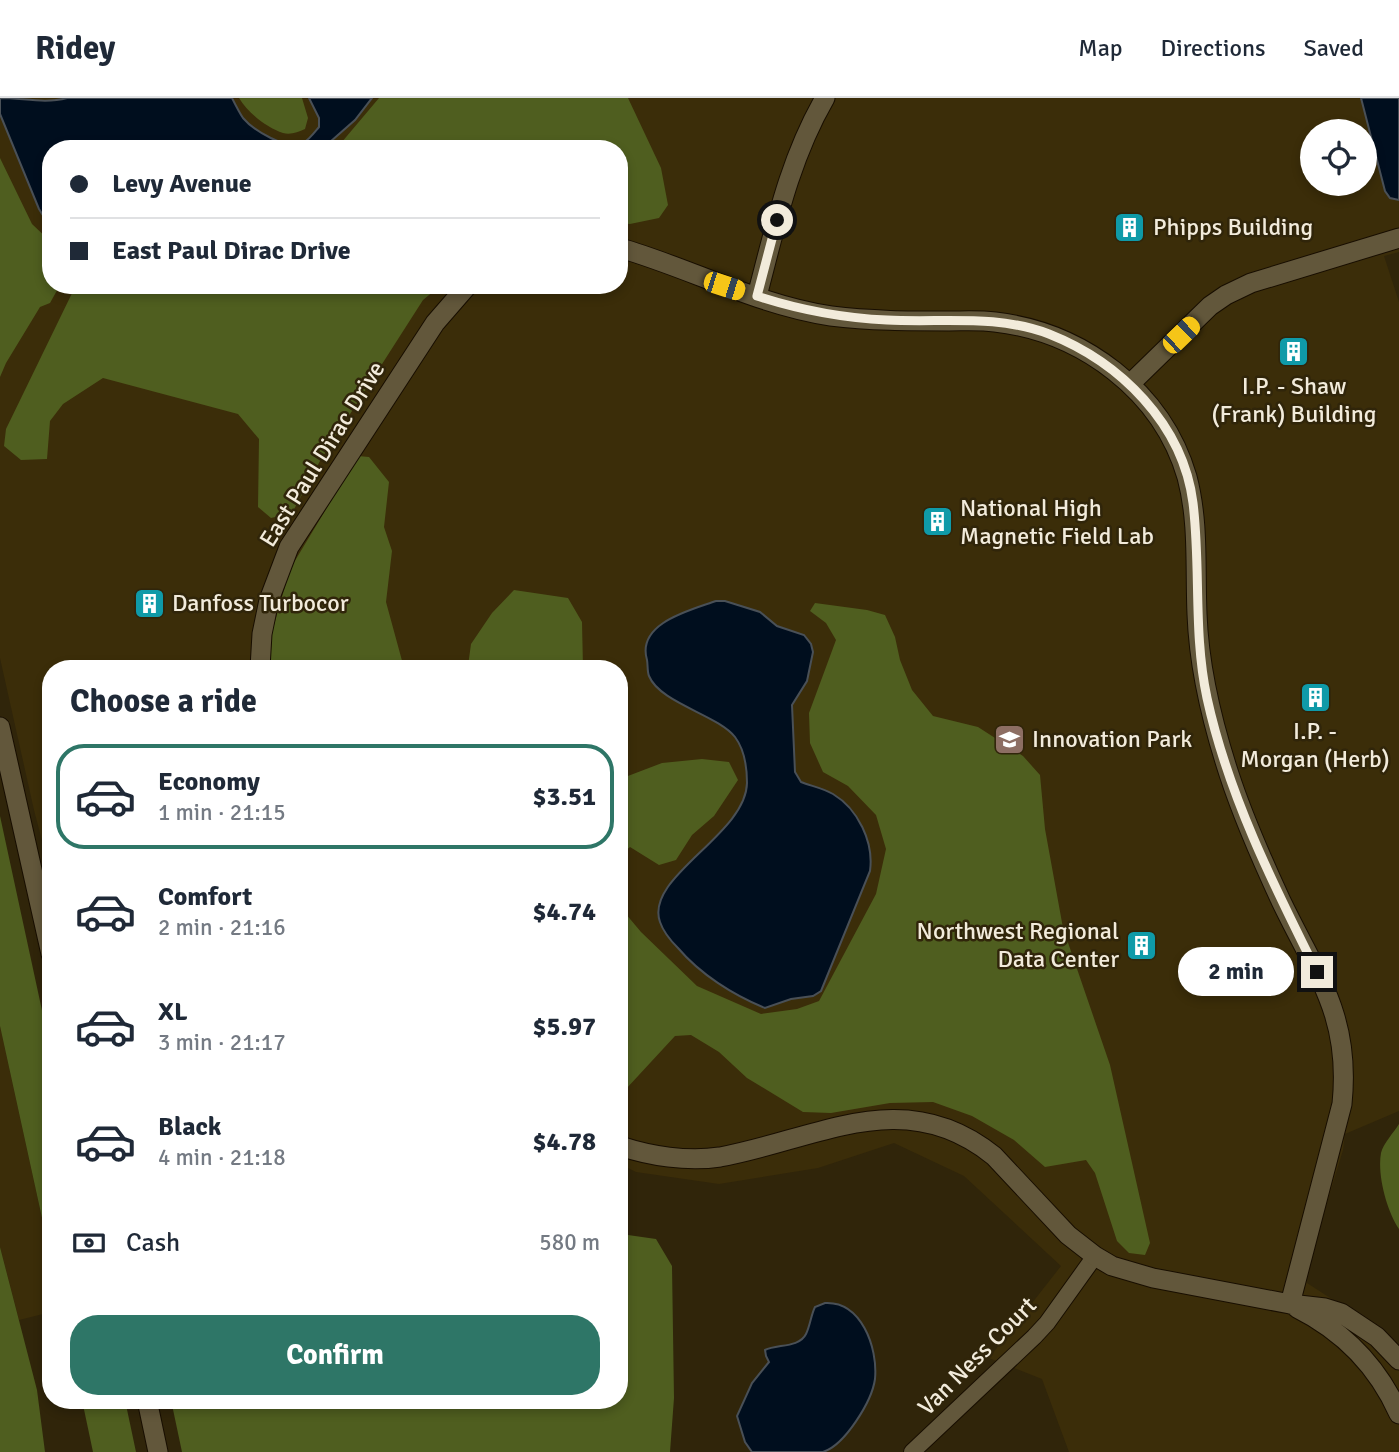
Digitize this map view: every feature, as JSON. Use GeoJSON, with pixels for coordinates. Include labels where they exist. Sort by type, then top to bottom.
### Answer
{"type":"FeatureCollection","features":[{"type":"Feature","properties":{"kind":"street"},"geometry":{"type":"LineString","coordinates":[[757,296],[789,175],[801,144],[825,98]]}},
{"type":"Feature","properties":{"kind":"street"},"geometry":{"type":"LineString","coordinates":[[1130,384],[1210,306],[1226,295],[1251,282],[1399,238]]}},
{"type":"Feature","properties":{"kind":"street"},"geometry":{"type":"LineString","coordinates":[[628,251],[757,296],[830,316],[886,320],[979,320],[1033,329],[1072,344],[1097,358],[1130,384],[1160,421],[1186,473],[1192,499],[1197,548],[1197,615],[1201,659],[1207,698],[1228,771],[1262,860],[1327,992],[1342,1041],[1345,1080],[1342,1104],[1290,1304]]}},
{"type":"Feature","properties":{"kind":"street","name":"East Paul Dirac Drive"},"geometry":{"type":"LineString","coordinates":[[260,660],[262,634],[269,600],[289,547],[435,323],[460,294]]}},
{"type":"Feature","properties":{"kind":"street"},"geometry":{"type":"LineString","coordinates":[[0,727],[42,914]]}},
{"type":"Feature","properties":{"kind":"street"},"geometry":{"type":"LineString","coordinates":[[628,1148],[663,1156],[718,1157],[850,1124],[882,1119],[921,1121],[960,1133],[981,1146],[1068,1235],[1095,1256],[1121,1269],[1153,1278],[1341,1313],[1377,1337],[1399,1360]]}},
{"type":"Feature","properties":{"kind":"street","name":"Van Ness Court"},"geometry":{"type":"LineString","coordinates":[[912,1452],[1034,1337],[1054,1314],[1095,1256]]}},
{"type":"Feature","properties":{"kind":"street"},"geometry":{"type":"LineString","coordinates":[[1290,1304],[1327,1326],[1356,1349],[1384,1385],[1399,1414]]}},
{"type":"Feature","properties":{"kind":"street"},"geometry":{"type":"LineString","coordinates":[[149,1409],[158,1452]]}},
{"type":"Feature","properties":{"kind":"shaded area","name":"Innovation Park"},"geometry":{"type":"Polygon","coordinates":[[[0,98],[1399,98],[1399,252],[1384,256],[1399,302],[1399,1111],[1345,1134],[1343,1150],[1307,1269],[1307,1283],[1372,1325],[1399,1350],[1399,1452],[1069,1452],[1042,1379],[989,1358],[1061,1266],[964,1176],[894,1143],[818,1168],[719,1184],[636,1172],[628,1168],[628,660],[42,660],[42,841],[0,658],[0,98]]]}},
{"type":"Feature","properties":{"kind":"shaded area"},"geometry":{"type":"Polygon","coordinates":[[[0,1026],[42,1218],[42,1314],[19,1320],[0,1247],[0,1026]]]}},
{"type":"Feature","properties":{"kind":"green space"},"geometry":{"type":"Polygon","coordinates":[[[239,98],[302,98],[308,118],[305,129],[289,134],[277,131],[264,124],[239,98]]]}},
{"type":"Feature","properties":{"kind":"green space"},"geometry":{"type":"Polygon","coordinates":[[[379,98],[628,98],[661,168],[668,205],[659,218],[628,224],[628,140],[344,140],[379,98]]]}},
{"type":"Feature","properties":{"kind":"green space"},"geometry":{"type":"Polygon","coordinates":[[[0,158],[32,224],[42,233],[42,294],[55,294],[50,303],[40,307],[0,377],[0,158]]]}},
{"type":"Feature","properties":{"kind":"green space"},"geometry":{"type":"Polygon","coordinates":[[[72,294],[430,294],[423,300],[320,461],[292,513],[271,518],[258,507],[259,439],[238,414],[103,378],[63,404],[50,421],[47,459],[21,460],[4,446],[6,429],[72,294]]]}},
{"type":"Feature","properties":{"kind":"green space"},"geometry":{"type":"Polygon","coordinates":[[[358,456],[369,457],[389,482],[384,527],[392,551],[386,602],[402,660],[270,660],[272,632],[290,569],[358,456]]]}},
{"type":"Feature","properties":{"kind":"green space"},"geometry":{"type":"Polygon","coordinates":[[[514,590],[568,598],[582,622],[583,660],[469,660],[471,644],[492,613],[514,590]]]}},
{"type":"Feature","properties":{"kind":"green space"},"geometry":{"type":"Polygon","coordinates":[[[815,603],[885,615],[912,690],[933,716],[978,727],[1023,756],[1040,775],[1045,829],[1063,928],[1110,1065],[1150,1243],[1145,1255],[1129,1253],[1117,1241],[1095,1173],[1086,1160],[1045,1167],[1014,1140],[972,1116],[933,1102],[890,1103],[831,1113],[803,1112],[747,1078],[719,1052],[691,1035],[675,1036],[628,1087],[628,917],[697,986],[761,1014],[797,1009],[819,1001],[876,894],[886,849],[876,815],[848,786],[823,772],[810,743],[809,713],[836,640],[826,623],[810,611],[815,603]]]}},
{"type":"Feature","properties":{"kind":"green space"},"geometry":{"type":"Polygon","coordinates":[[[702,759],[729,762],[738,780],[714,816],[692,835],[676,860],[659,865],[630,847],[628,849],[628,776],[662,763],[702,759]]]}},
{"type":"Feature","properties":{"kind":"green space"},"geometry":{"type":"Polygon","coordinates":[[[0,816],[42,1010],[42,1218],[0,1026],[0,816]]]}},
{"type":"Feature","properties":{"kind":"green space"},"geometry":{"type":"Polygon","coordinates":[[[1399,1124],[1399,1229],[1384,1192],[1380,1162],[1384,1146],[1399,1124]]]}},
{"type":"Feature","properties":{"kind":"green space"},"geometry":{"type":"Polygon","coordinates":[[[628,1235],[656,1239],[672,1266],[674,1398],[670,1452],[182,1452],[173,1409],[628,1409],[628,1235]]]}},
{"type":"Feature","properties":{"kind":"green space"},"geometry":{"type":"Polygon","coordinates":[[[0,1247],[37,1390],[45,1452],[0,1452],[0,1247]]]}},
{"type":"Feature","properties":{"kind":"green space"},"geometry":{"type":"Polygon","coordinates":[[[84,1409],[127,1409],[136,1452],[93,1452],[84,1409]]]}},
{"type":"Feature","properties":{"kind":"water"},"geometry":{"type":"Polygon","coordinates":[[[0,98],[42,101],[67,98],[232,98],[243,118],[254,128],[276,140],[42,140],[42,214],[0,114],[0,98]]]}},
{"type":"Feature","properties":{"kind":"water"},"geometry":{"type":"Polygon","coordinates":[[[309,98],[372,98],[355,120],[332,140],[307,140],[319,127],[319,118],[309,98]]]}},
{"type":"Feature","properties":{"kind":"water"},"geometry":{"type":"Polygon","coordinates":[[[1361,98],[1399,98],[1399,200],[1390,198],[1385,191],[1377,160],[1377,119],[1366,119],[1361,98]]]}},
{"type":"Feature","properties":{"kind":"water"},"geometry":{"type":"Polygon","coordinates":[[[716,601],[725,601],[760,612],[777,626],[804,635],[811,644],[813,652],[807,681],[792,705],[795,772],[801,782],[829,792],[850,808],[867,838],[871,860],[870,871],[821,991],[813,996],[791,999],[765,1008],[729,990],[696,967],[670,939],[660,922],[659,905],[667,889],[731,820],[742,802],[747,783],[741,747],[735,737],[716,722],[665,694],[655,685],[648,672],[646,647],[657,627],[680,614],[716,601]]]}},
{"type":"Feature","properties":{"kind":"water"},"geometry":{"type":"Polygon","coordinates":[[[825,1303],[838,1304],[848,1310],[865,1328],[874,1353],[875,1366],[875,1379],[869,1399],[848,1432],[823,1452],[752,1452],[745,1442],[737,1416],[752,1383],[769,1362],[765,1350],[798,1342],[807,1331],[815,1307],[825,1303]]]}},
{"type":"Feature","properties":{"kind":"place","name":"Phipps Building"},"geometry":{"type":"Point","coordinates":[1130,227]}},
{"type":"Feature","properties":{"kind":"place","name":"I.P. - Shaw (Frank) Building"},"geometry":{"type":"Point","coordinates":[1294,352]}},
{"type":"Feature","properties":{"kind":"place","name":"National High Magnetic Field Lab"},"geometry":{"type":"Point","coordinates":[937,522]}},
{"type":"Feature","properties":{"kind":"place","name":"Danfoss Turbocor"},"geometry":{"type":"Point","coordinates":[149,603]}},
{"type":"Feature","properties":{"kind":"place","name":"I.P. - Morgan (Herb)"},"geometry":{"type":"Point","coordinates":[1315,697]}},
{"type":"Feature","properties":{"kind":"place","name":"Innovation Park"},"geometry":{"type":"Point","coordinates":[1009,739]}},
{"type":"Feature","properties":{"kind":"place","name":"Northwest Regional Data Center"},"geometry":{"type":"Point","coordinates":[1142,945]}},
{"type":"Feature","properties":{"kind":"route"},"geometry":{"type":"LineString","coordinates":[[777,220],[757,296],[830,316],[886,320],[979,320],[1046,333],[1097,358],[1130,384],[1160,421],[1186,473],[1192,499],[1196,528],[1197,615],[1201,659],[1207,698],[1220,745],[1262,860],[1317,972]]}}]}
